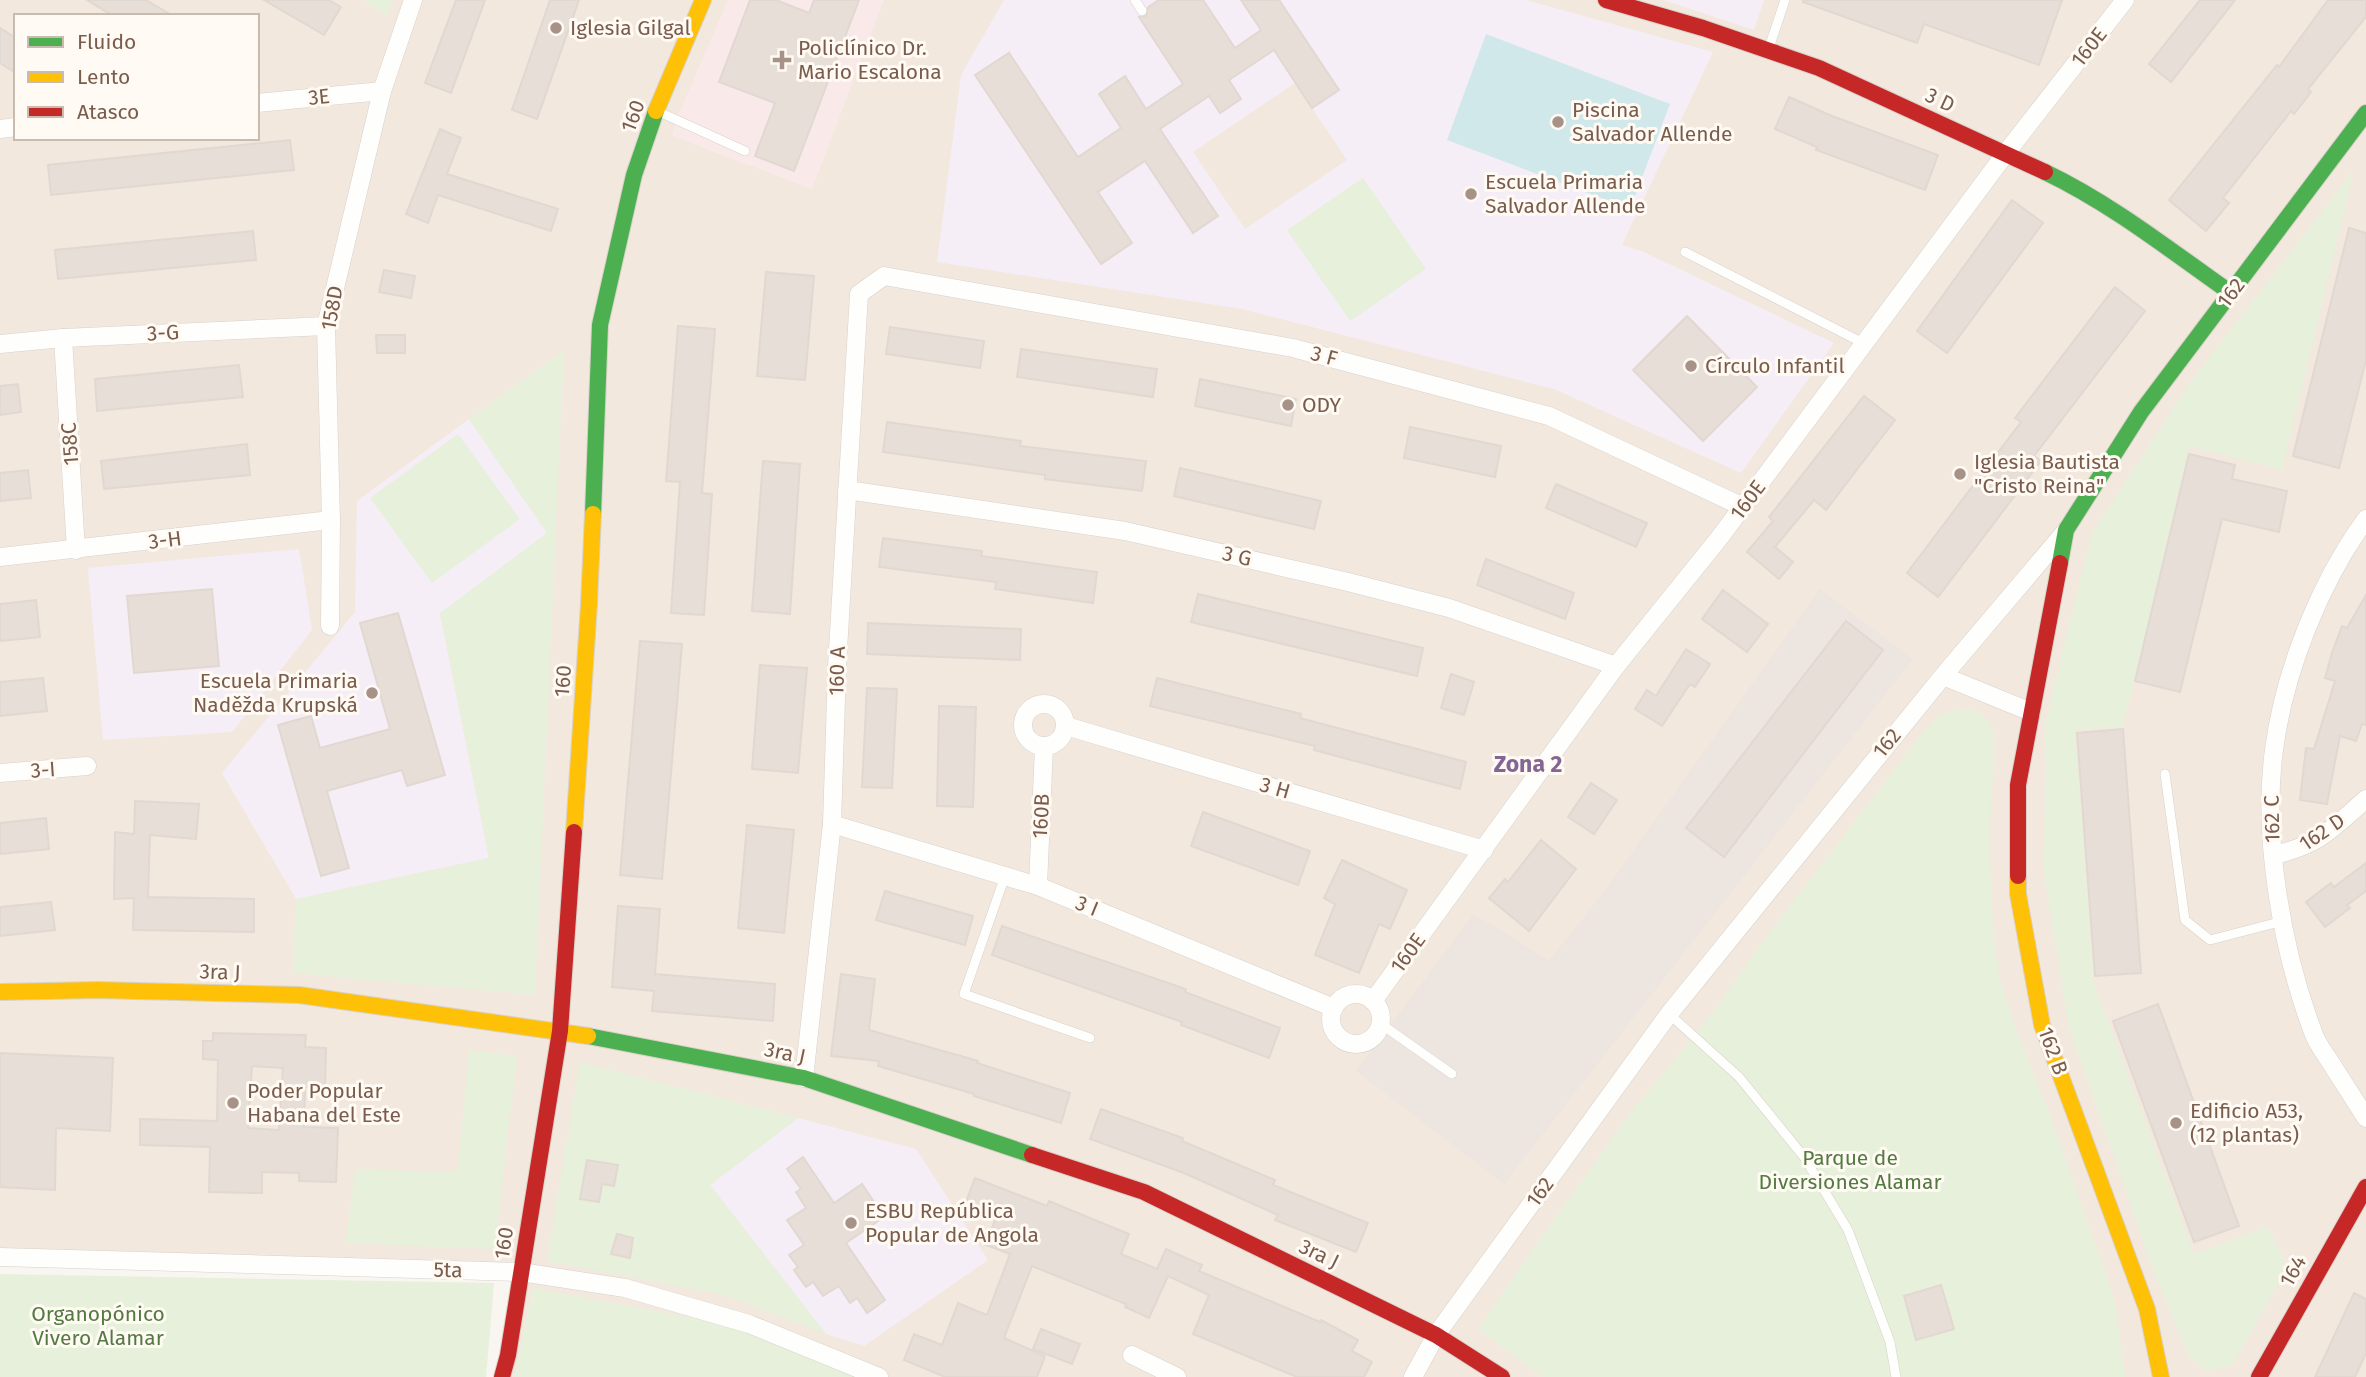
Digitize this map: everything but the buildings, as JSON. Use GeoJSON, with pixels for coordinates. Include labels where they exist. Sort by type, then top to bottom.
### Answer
{"type":"FeatureCollection","features":[{"type":"Feature","properties":{"kind":"main road","name":"160"},"geometry":{"type":"LineString","coordinates":[[502,1377],[508,1355],[559,1031],[589,604],[600,325],[634,175],[656,111],[703,0]]}},
{"type":"Feature","properties":{"kind":"main road","name":"3 D"},"geometry":{"type":"LineString","coordinates":[[1606,0],[1703,28],[1819,68],[2006,153],[2071,185],[2152,237],[2231,293]]}},
{"type":"Feature","properties":{"kind":"main road","name":"162"},"geometry":{"type":"LineString","coordinates":[[2066,530],[2141,412],[2364,119]]}},
{"type":"Feature","properties":{"kind":"main road","name":"162 B"},"geometry":{"type":"LineString","coordinates":[[2066,530],[2018,785],[2018,894],[2042,1025],[2147,1309],[2161,1377]]}},
{"type":"Feature","properties":{"kind":"main road","name":"3ra J"},"geometry":{"type":"LineString","coordinates":[[0,992],[97,990],[299,995],[559,1031],[804,1078],[1144,1192],[1436,1335],[1503,1377]]}},
{"type":"Feature","properties":{"kind":"main road","name":"164"},"geometry":{"type":"LineString","coordinates":[[2259,1377],[2366,1187]]}},
{"type":"Feature","properties":{"kind":"street","name":"158D"},"geometry":{"type":"LineString","coordinates":[[330,626],[331,520],[326,326],[382,91],[413,0]]}},
{"type":"Feature","properties":{"kind":"street","name":"160E"},"geometry":{"type":"LineString","coordinates":[[1373,1001],[1616,666],[1742,507],[2006,153],[2125,0]]}},
{"type":"Feature","properties":{"kind":"street","name":"3E"},"geometry":{"type":"LineString","coordinates":[[259,103],[382,91]]}},
{"type":"Feature","properties":{"kind":"street","name":"160 A"},"geometry":{"type":"LineString","coordinates":[[804,1078],[832,824],[837,667],[859,294],[884,276]]}},
{"type":"Feature","properties":{"kind":"street","name":"3 F"},"geometry":{"type":"LineString","coordinates":[[884,276],[1293,348],[1523,409],[1549,416],[1742,507]]}},
{"type":"Feature","properties":{"kind":"street","name":"3-G"},"geometry":{"type":"LineString","coordinates":[[0,344],[63,338],[326,326]]}},
{"type":"Feature","properties":{"kind":"street","name":"158C"},"geometry":{"type":"LineString","coordinates":[[63,338],[76,550]]}},
{"type":"Feature","properties":{"kind":"street","name":"3 G"},"geometry":{"type":"LineString","coordinates":[[847,490],[1125,531],[1322,576],[1450,608],[1616,666]]}},
{"type":"Feature","properties":{"kind":"street","name":"162 C"},"geometry":{"type":"LineString","coordinates":[[2366,519],[2336,568],[2313,614],[2289,680],[2274,749],[2270,800],[2273,855],[2287,944],[2313,1035],[2366,1118]]}},
{"type":"Feature","properties":{"kind":"street","name":"3-H"},"geometry":{"type":"LineString","coordinates":[[0,557],[331,520]]}},
{"type":"Feature","properties":{"kind":"street","name":"162"},"geometry":{"type":"LineString","coordinates":[[1413,1377],[1436,1335],[1669,1014],[1943,676],[2066,530]]}},
{"type":"Feature","properties":{"kind":"street"},"geometry":{"type":"LineString","coordinates":[[1943,676],[2031,712]]}},
{"type":"Feature","properties":{"kind":"street"},"geometry":{"type":"LineString","coordinates":[[1040,704],[1056,707],[1065,719],[1066,726],[1060,740],[1044,746],[1035,744],[1028,738],[1023,722],[1032,708],[1040,704]]}},
{"type":"Feature","properties":{"kind":"street","name":"3 H"},"geometry":{"type":"LineString","coordinates":[[1066,726],[1484,850]]}},
{"type":"Feature","properties":{"kind":"street","name":"160B"},"geometry":{"type":"LineString","coordinates":[[1038,886],[1044,746]]}},
{"type":"Feature","properties":{"kind":"street","name":"3-I"},"geometry":{"type":"LineString","coordinates":[[0,773],[87,766]]}},
{"type":"Feature","properties":{"kind":"street","name":"162 D"},"geometry":{"type":"LineString","coordinates":[[2273,855],[2311,844],[2366,799]]}},
{"type":"Feature","properties":{"kind":"street","name":"3 I"},"geometry":{"type":"LineString","coordinates":[[832,824],[1038,886],[1334,1008]]}},
{"type":"Feature","properties":{"kind":"street"},"geometry":{"type":"LineString","coordinates":[[1356,995],[1373,1001],[1381,1016],[1381,1024],[1372,1038],[1357,1044],[1341,1039],[1332,1025],[1334,1008],[1339,1001],[1356,995]]}},
{"type":"Feature","properties":{"kind":"street","name":"5ta"},"geometry":{"type":"LineString","coordinates":[[0,1257],[521,1272],[625,1288],[749,1324],[879,1377]]}},
{"type":"Feature","properties":{"kind":"street"},"geometry":{"type":"LineString","coordinates":[[1132,1355],[1177,1377]]}},
{"type":"Feature","properties":{"kind":"lane"},"geometry":{"type":"LineString","coordinates":[[1135,0],[1142,11]]}},
{"type":"Feature","properties":{"kind":"lane"},"geometry":{"type":"LineString","coordinates":[[1769,50],[1785,0]]}},
{"type":"Feature","properties":{"kind":"lane"},"geometry":{"type":"LineString","coordinates":[[656,111],[745,151]]}},
{"type":"Feature","properties":{"kind":"lane"},"geometry":{"type":"LineString","coordinates":[[1685,252],[1865,344]]}},
{"type":"Feature","properties":{"kind":"lane"},"geometry":{"type":"LineString","coordinates":[[2165,774],[2185,920],[2210,940],[2283,921]]}},
{"type":"Feature","properties":{"kind":"lane"},"geometry":{"type":"LineString","coordinates":[[1005,876],[964,994],[1090,1038]]}},
{"type":"Feature","properties":{"kind":"lane"},"geometry":{"type":"LineString","coordinates":[[1669,1014],[1739,1077],[1804,1157],[1848,1230],[1890,1342],[1896,1377]]}},
{"type":"Feature","properties":{"kind":"lane"},"geometry":{"type":"LineString","coordinates":[[1381,1024],[1452,1074]]}},
{"type":"Feature","properties":{"kind":"shaded area"},"geometry":{"type":"Polygon","coordinates":[[[0,0],[2366,0],[2366,1377],[868,1377],[533,1289],[515,1377],[502,1377],[521,1272],[0,1263],[0,0]]]}},
{"type":"Feature","properties":{"kind":"shaded area","name":"Policlínico Dr. Mario Escalona"},"geometry":{"type":"Polygon","coordinates":[[[728,0],[884,0],[812,189],[672,136],[676,120],[728,0]]]}},
{"type":"Feature","properties":{"kind":"shaded area","name":"Escuela Primaria Salvador Allende"},"geometry":{"type":"Polygon","coordinates":[[[1004,0],[1526,0],[1713,52],[1622,245],[1644,252],[1834,343],[1741,473],[1554,389],[1242,309],[937,262],[961,75],[1004,0]],[[1295,83],[1193,152],[1245,229],[1347,160],[1295,83]]]}},
{"type":"Feature","properties":{"kind":"shaded area"},"geometry":{"type":"Polygon","coordinates":[[[1663,0],[1764,0],[1754,30],[1663,0]]]}},
{"type":"Feature","properties":{"kind":"shaded area","name":"Escuela Primaria Naděžda Krupská"},"geometry":{"type":"Polygon","coordinates":[[[469,419],[547,533],[440,614],[489,858],[296,899],[222,773],[355,612],[357,501],[469,419]]]}},
{"type":"Feature","properties":{"kind":"shaded area"},"geometry":{"type":"Polygon","coordinates":[[[299,549],[312,630],[232,732],[103,740],[88,568],[299,549]]]}},
{"type":"Feature","properties":{"kind":"shaded area"},"geometry":{"type":"Polygon","coordinates":[[[1820,589],[1913,659],[1504,1184],[1356,1071],[1473,915],[1549,961],[1604,892],[1820,589]]]}},
{"type":"Feature","properties":{"kind":"shaded area","name":"ESBU República Popular de Angola"},"geometry":{"type":"Polygon","coordinates":[[[798,1118],[916,1149],[988,1260],[864,1346],[826,1334],[710,1185],[798,1118]]]}},
{"type":"Feature","properties":{"kind":"green space"},"geometry":{"type":"Polygon","coordinates":[[[363,0],[392,0],[387,16],[363,0]]]}},
{"type":"Feature","properties":{"kind":"green space"},"geometry":{"type":"Polygon","coordinates":[[[2354,170],[2282,470],[2189,446],[2123,728],[2075,729],[2094,983],[2194,1254],[2268,1227],[2288,1267],[2232,1366],[2205,1370],[2189,1357],[2152,1267],[2068,1024],[2044,870],[2046,720],[2092,533],[2191,381],[2354,170]]]}},
{"type":"Feature","properties":{"kind":"green space"},"geometry":{"type":"Polygon","coordinates":[[[1363,178],[1426,269],[1350,321],[1287,230],[1363,178]]]}},
{"type":"Feature","properties":{"kind":"green space"},"geometry":{"type":"Polygon","coordinates":[[[564,350],[535,995],[293,973],[296,899],[489,858],[440,613],[547,533],[469,419],[564,350]]]}},
{"type":"Feature","properties":{"kind":"green space"},"geometry":{"type":"Polygon","coordinates":[[[458,434],[520,519],[432,583],[370,498],[458,434]]]}},
{"type":"Feature","properties":{"kind":"green space","name":"Parque de Diversiones Alamar"},"geometry":{"type":"Polygon","coordinates":[[[1965,709],[1980,712],[1993,728],[1995,752],[1990,849],[1992,917],[1999,976],[2114,1299],[2126,1377],[1543,1377],[1478,1329],[1629,1115],[1717,1007],[1759,947],[1916,741],[1942,715],[1965,709]]]}},
{"type":"Feature","properties":{"kind":"green space"},"geometry":{"type":"Polygon","coordinates":[[[469,1050],[517,1056],[494,1249],[346,1243],[355,1169],[450,1172],[458,1169],[469,1050]]]}},
{"type":"Feature","properties":{"kind":"green space"},"geometry":{"type":"Polygon","coordinates":[[[580,1062],[798,1118],[710,1185],[826,1334],[724,1295],[547,1261],[580,1062]]]}},
{"type":"Feature","properties":{"kind":"green space","name":"Organopónico Vivero Alamar"},"geometry":{"type":"Polygon","coordinates":[[[0,1274],[494,1283],[486,1377],[0,1377],[0,1274]]]}},
{"type":"Feature","properties":{"kind":"green space"},"geometry":{"type":"Polygon","coordinates":[[[533,1288],[738,1326],[867,1377],[515,1377],[533,1288]]]}},
{"type":"Feature","properties":{"kind":"water","name":"Piscina Salvador Allende"},"geometry":{"type":"Polygon","coordinates":[[[1486,34],[1670,104],[1630,209],[1447,140],[1486,34]]]}},
{"type":"Feature","properties":{"kind":"traffic: fast"},"geometry":{"type":"LineString","coordinates":[[593,514],[600,325],[634,175],[656,111]]}},
{"type":"Feature","properties":{"kind":"traffic: fast"},"geometry":{"type":"LineString","coordinates":[[2060,563],[2066,530],[2141,412],[2366,113]]}},
{"type":"Feature","properties":{"kind":"traffic: fast"},"geometry":{"type":"LineString","coordinates":[[2045,172],[2094,198],[2231,293]]}},
{"type":"Feature","properties":{"kind":"traffic: fast"},"geometry":{"type":"LineString","coordinates":[[588,1036],[804,1078],[1032,1155]]}},
{"type":"Feature","properties":{"kind":"traffic: slow"},"geometry":{"type":"LineString","coordinates":[[656,111],[703,0]]}},
{"type":"Feature","properties":{"kind":"traffic: slow"},"geometry":{"type":"LineString","coordinates":[[574,832],[593,514]]}},
{"type":"Feature","properties":{"kind":"traffic: slow"},"geometry":{"type":"LineString","coordinates":[[2018,876],[2018,894],[2042,1025],[2147,1309],[2161,1377]]}},
{"type":"Feature","properties":{"kind":"traffic: slow"},"geometry":{"type":"LineString","coordinates":[[0,992],[97,990],[299,995],[588,1036]]}},
{"type":"Feature","properties":{"kind":"traffic: jam"},"geometry":{"type":"LineString","coordinates":[[1606,0],[1703,28],[1819,68],[2045,172]]}},
{"type":"Feature","properties":{"kind":"traffic: jam"},"geometry":{"type":"LineString","coordinates":[[2018,876],[2018,785],[2060,563]]}},
{"type":"Feature","properties":{"kind":"traffic: jam"},"geometry":{"type":"LineString","coordinates":[[502,1377],[508,1355],[560,1031],[574,832]]}},
{"type":"Feature","properties":{"kind":"traffic: jam"},"geometry":{"type":"LineString","coordinates":[[1032,1155],[1144,1192],[1436,1335],[1502,1377]]}},
{"type":"Feature","properties":{"kind":"traffic: jam"},"geometry":{"type":"LineString","coordinates":[[2259,1377],[2366,1187]]}},
{"type":"Feature","properties":{"kind":"place","name":"Iglesia Gilgal"},"geometry":{"type":"Point","coordinates":[556,28]}},
{"type":"Feature","properties":{"kind":"place","name":"Policlínico Dr. Mario Escalona"},"geometry":{"type":"Point","coordinates":[782,60]}},
{"type":"Feature","properties":{"kind":"place","name":"Piscina Salvador Allende"},"geometry":{"type":"Point","coordinates":[1558,122]}},
{"type":"Feature","properties":{"kind":"place","name":"Escuela Primaria Salvador Allende"},"geometry":{"type":"Point","coordinates":[1471,194]}},
{"type":"Feature","properties":{"kind":"place","name":"Círculo Infantil"},"geometry":{"type":"Point","coordinates":[1691,366]}},
{"type":"Feature","properties":{"kind":"place","name":"ODY"},"geometry":{"type":"Point","coordinates":[1288,405]}},
{"type":"Feature","properties":{"kind":"place","name":"Iglesia Bautista \"Cristo Reina\""},"geometry":{"type":"Point","coordinates":[1960,474]}},
{"type":"Feature","properties":{"kind":"place","name":"Escuela Primaria Naděžda Krupská"},"geometry":{"type":"Point","coordinates":[372,693]}},
{"type":"Feature","properties":{"kind":"place","name":"Poder Popular Habana del Este"},"geometry":{"type":"Point","coordinates":[233,1103]}},
{"type":"Feature","properties":{"kind":"place","name":"Edificio A53, (12 plantas)"},"geometry":{"type":"Point","coordinates":[2176,1123]}},
{"type":"Feature","properties":{"kind":"place","name":"ESBU República Popular de Angola"},"geometry":{"type":"Point","coordinates":[851,1223]}},
{"type":"Feature","properties":{"kind":"district","name":"Zona 2"},"geometry":{"type":"Point","coordinates":[1528,764]}}]}
